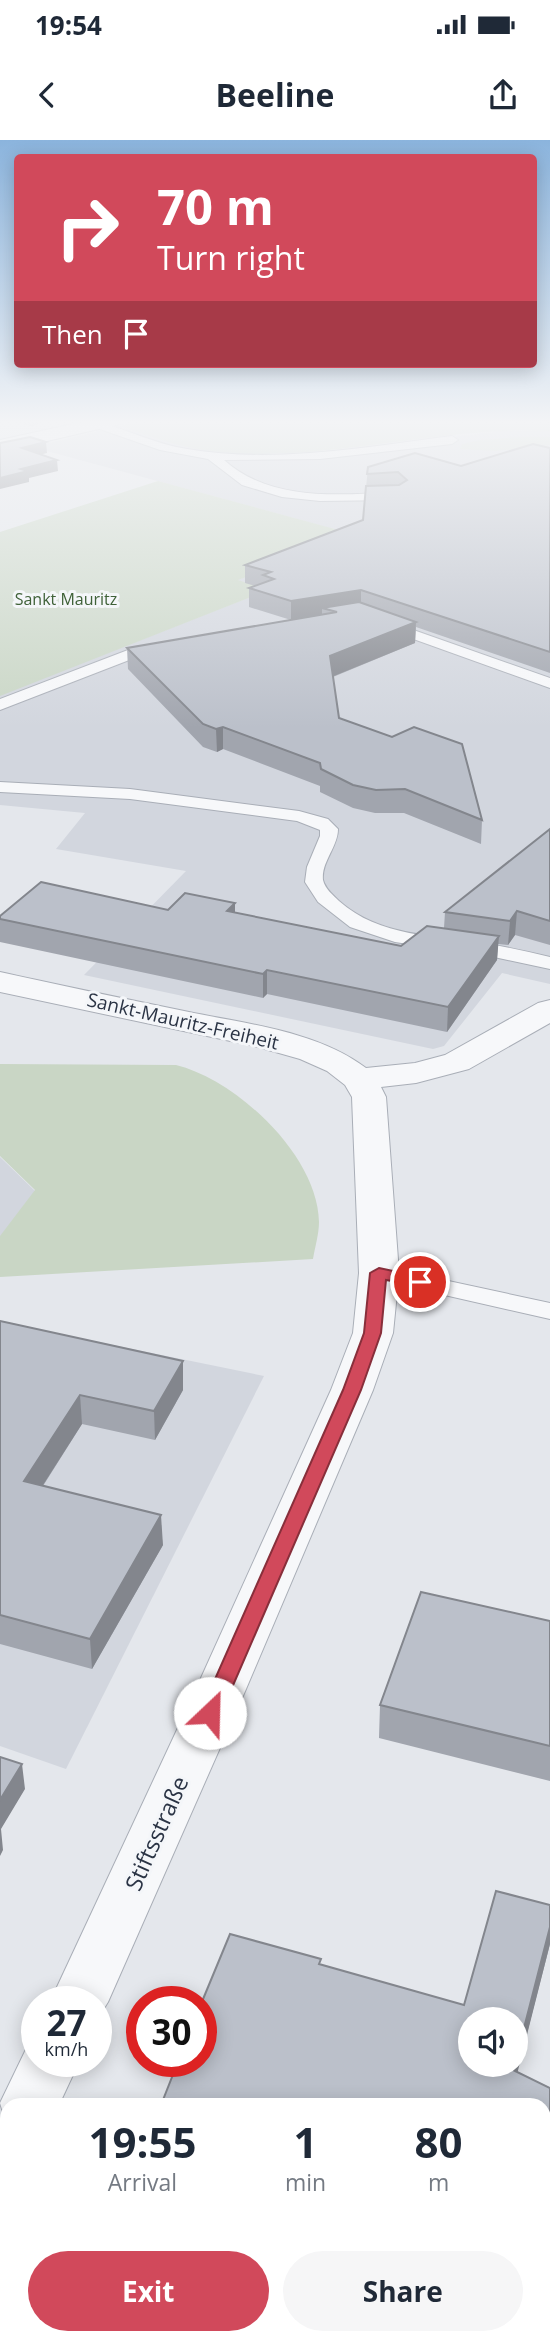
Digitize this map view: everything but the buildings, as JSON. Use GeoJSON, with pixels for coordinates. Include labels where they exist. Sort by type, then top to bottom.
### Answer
{"type":"FeatureCollection","features":[{"type":"Feature","properties":{"kind":"street","name":"Sankt-Mauritz-Freiheit"},"geometry":{"type":"LineString","coordinates":[[0,982],[261,1037],[312,1052],[339,1065],[359,1079]]}},
{"type":"Feature","properties":{"kind":"street"},"geometry":{"type":"LineString","coordinates":[[379,1273],[369,1097],[359,1079],[416,1073],[457,1062],[550,1010]]}},
{"type":"Feature","properties":{"kind":"street","name":"Stiftsstraße"},"geometry":{"type":"LineString","coordinates":[[86,1986],[221,1689],[352,1390],[373,1333],[379,1273]]}},
{"type":"Feature","properties":{"kind":"street"},"geometry":{"type":"LineString","coordinates":[[32,2098],[43,2077]]}},
{"type":"Feature","properties":{"kind":"lane"},"geometry":{"type":"LineString","coordinates":[[372,620],[550,683]]}},
{"type":"Feature","properties":{"kind":"lane"},"geometry":{"type":"LineString","coordinates":[[0,705],[133,653],[172,646]]}},
{"type":"Feature","properties":{"kind":"lane"},"geometry":{"type":"LineString","coordinates":[[0,787],[130,794],[299,816],[322,823],[329,829],[330,837],[314,880],[338,913],[368,928],[402,938],[474,948],[550,963]]}},
{"type":"Feature","properties":{"kind":"lane"},"geometry":{"type":"LineString","coordinates":[[379,1273],[550,1311]]}},
{"type":"Feature","properties":{"kind":"shaded area"},"geometry":{"type":"Polygon","coordinates":[[[311,523],[550,523],[550,984],[502,973],[444,1046],[433,1049],[84,975],[186,871],[56,849],[85,813],[0,805],[0,695],[268,590],[237,580],[356,535],[311,523]]]}},
{"type":"Feature","properties":{"kind":"shaded area"},"geometry":{"type":"Polygon","coordinates":[[[0,1157],[35,1191],[0,1237],[0,1157]]]}},
{"type":"Feature","properties":{"kind":"shaded area"},"geometry":{"type":"Polygon","coordinates":[[[0,1322],[264,1376],[66,1769],[0,1746],[0,1322]]]}},
{"type":"Feature","properties":{"kind":"green space","name":"Sankt Mauritz"},"geometry":{"type":"Polygon","coordinates":[[[28,523],[312,523],[357,535],[238,580],[269,590],[0,696],[0,532],[28,523]]]}},
{"type":"Feature","properties":{"kind":"green space"},"geometry":{"type":"Polygon","coordinates":[[[0,1064],[176,1065],[200,1073],[224,1087],[270,1124],[305,1172],[315,1197],[319,1222],[313,1259],[0,1277],[0,1236],[35,1190],[0,1156],[0,1064]]]}},
{"type":"Feature","properties":{"kind":"route"},"geometry":{"type":"LineString","coordinates":[[210,1713],[352,1390],[373,1333],[379,1273],[420,1282]]}}]}
